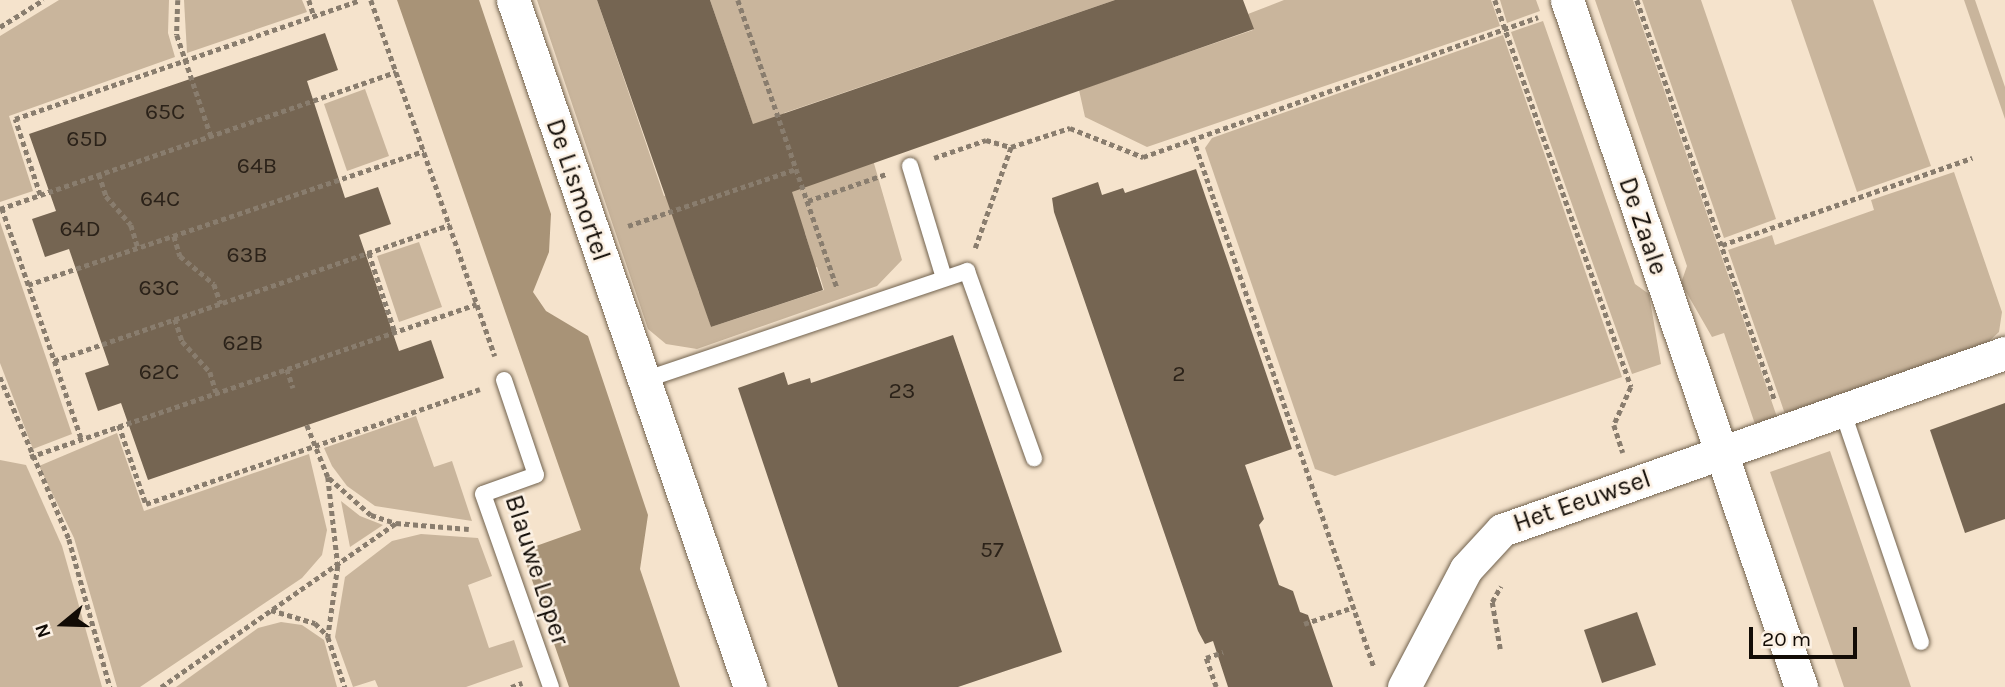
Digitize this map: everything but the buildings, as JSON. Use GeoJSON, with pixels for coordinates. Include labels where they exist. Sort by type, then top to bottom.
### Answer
{"type":"FeatureCollection","features":[{"type":"Feature","properties":{"kind":"street","name":"De Lismortel"},"geometry":{"type":"LineString","coordinates":[[513,0],[750,687]]}},
{"type":"Feature","properties":{"kind":"street","name":"De Zaale"},"geometry":{"type":"LineString","coordinates":[[1568,3],[1801,687]]}},
{"type":"Feature","properties":{"kind":"street"},"geometry":{"type":"LineString","coordinates":[[1720,452],[2005,353]]}},
{"type":"Feature","properties":{"kind":"street","name":"Het Eeuwsel"},"geometry":{"type":"LineString","coordinates":[[1390,681],[1466,569],[1502,530],[1720,452]]}},
{"type":"Feature","properties":{"kind":"lane"},"geometry":{"type":"LineString","coordinates":[[910,166],[944,278]]}},
{"type":"Feature","properties":{"kind":"lane"},"geometry":{"type":"LineString","coordinates":[[644,380],[967,271],[1034,458]]}},
{"type":"Feature","properties":{"kind":"lane","name":"Blauwe Loper"},"geometry":{"type":"LineString","coordinates":[[504,380],[536,475],[483,494],[551,687]]}},
{"type":"Feature","properties":{"kind":"lane"},"geometry":{"type":"LineString","coordinates":[[1842,410],[1921,642]]}},
{"type":"Feature","properties":{"kind":"path"},"geometry":{"type":"LineString","coordinates":[[0,27],[43,0]]}},
{"type":"Feature","properties":{"kind":"path"},"geometry":{"type":"LineString","coordinates":[[178,0],[177,35],[211,136]]}},
{"type":"Feature","properties":{"kind":"path"},"geometry":{"type":"LineString","coordinates":[[309,0],[314,16]]}},
{"type":"Feature","properties":{"kind":"path"},"geometry":{"type":"LineString","coordinates":[[40,194],[15,119],[360,0]]}},
{"type":"Feature","properties":{"kind":"path"},"geometry":{"type":"LineString","coordinates":[[119,425],[146,504],[504,380],[371,0]]}},
{"type":"Feature","properties":{"kind":"path"},"geometry":{"type":"LineString","coordinates":[[738,0],[845,312]]}},
{"type":"Feature","properties":{"kind":"path"},"geometry":{"type":"LineString","coordinates":[[1495,0],[1631,387],[1614,425],[1634,483]]}},
{"type":"Feature","properties":{"kind":"path"},"geometry":{"type":"LineString","coordinates":[[1637,0],[1785,430]]}},
{"type":"Feature","properties":{"kind":"path"},"geometry":{"type":"LineString","coordinates":[[967,271],[1011,147],[1070,128],[1143,157],[1505,29],[1568,3]]}},
{"type":"Feature","properties":{"kind":"path"},"geometry":{"type":"LineString","coordinates":[[81,438],[1,208],[396,72]]}},
{"type":"Feature","properties":{"kind":"path"},"geometry":{"type":"LineString","coordinates":[[1193,138],[1354,607],[1390,681]]}},
{"type":"Feature","properties":{"kind":"path"},"geometry":{"type":"LineString","coordinates":[[28,285],[424,151]]}},
{"type":"Feature","properties":{"kind":"path"},"geometry":{"type":"LineString","coordinates":[[1722,245],[1972,158]]}},
{"type":"Feature","properties":{"kind":"path"},"geometry":{"type":"LineString","coordinates":[[594,237],[796,169]]}},
{"type":"Feature","properties":{"kind":"path"},"geometry":{"type":"LineString","coordinates":[[99,174],[106,196],[131,225],[138,248]]}},
{"type":"Feature","properties":{"kind":"path"},"geometry":{"type":"LineString","coordinates":[[54,361],[450,225]]}},
{"type":"Feature","properties":{"kind":"path"},"geometry":{"type":"LineString","coordinates":[[174,236],[180,256],[214,284],[220,304]]}},
{"type":"Feature","properties":{"kind":"path"},"geometry":{"type":"LineString","coordinates":[[369,253],[395,331]]}},
{"type":"Feature","properties":{"kind":"path"},"geometry":{"type":"LineString","coordinates":[[30,457],[477,304]]}},
{"type":"Feature","properties":{"kind":"path"},"geometry":{"type":"LineString","coordinates":[[175,319],[182,341],[210,372],[216,392]]}},
{"type":"Feature","properties":{"kind":"path"},"geometry":{"type":"LineString","coordinates":[[287,368],[293,388]]}},
{"type":"Feature","properties":{"kind":"path"},"geometry":{"type":"LineString","coordinates":[[0,377],[30,457],[69,540],[110,687]]}},
{"type":"Feature","properties":{"kind":"path","name":"Blauwe Loper"},"geometry":{"type":"LineString","coordinates":[[307,425],[328,477],[338,566],[328,637],[345,687]]}},
{"type":"Feature","properties":{"kind":"path","name":"Blauwe Loper"},"geometry":{"type":"LineString","coordinates":[[328,477],[371,514],[397,523],[475,529]]}},
{"type":"Feature","properties":{"kind":"path"},"geometry":{"type":"LineString","coordinates":[[161,687],[397,523]]}},
{"type":"Feature","properties":{"kind":"path"},"geometry":{"type":"LineString","coordinates":[[1500,649],[1492,602],[1512,558],[1502,530]]}},
{"type":"Feature","properties":{"kind":"path"},"geometry":{"type":"LineString","coordinates":[[1304,624],[1354,607]]}},
{"type":"Feature","properties":{"kind":"path"},"geometry":{"type":"LineString","coordinates":[[271,610],[315,623],[328,637]]}},
{"type":"Feature","properties":{"kind":"path"},"geometry":{"type":"LineString","coordinates":[[1216,687],[1206,658],[1223,652]]}},
{"type":"Feature","properties":{"kind":"path"},"geometry":{"type":"LineString","coordinates":[[512,687],[521,684]]}},
{"type":"Feature","properties":{"kind":"shaded area"},"geometry":{"type":"Polygon","coordinates":[[[59,0],[169,0],[168,33],[175,57],[9,116],[33,191],[0,202],[0,36],[59,0]]]}},
{"type":"Feature","properties":{"kind":"shaded area"},"geometry":{"type":"Polygon","coordinates":[[[184,0],[302,0],[307,12],[187,53],[184,0]]]}},
{"type":"Feature","properties":{"kind":"shaded area"},"geometry":{"type":"Polygon","coordinates":[[[397,0],[479,0],[551,214],[549,252],[533,292],[546,311],[588,336],[648,515],[640,569],[680,687],[569,687],[522,551],[581,530],[397,0]]]}},
{"type":"Feature","properties":{"kind":"shaded area"},"geometry":{"type":"Polygon","coordinates":[[[537,0],[597,0],[664,196],[766,162],[710,0],[1115,0],[784,113],[790,133],[873,160],[902,260],[877,286],[697,349],[666,344],[648,329],[537,0]],[[805,233],[692,271],[699,293],[812,256],[805,233]],[[817,267],[704,304],[711,327],[824,290],[817,267]]]}},
{"type":"Feature","properties":{"kind":"shaded area"},"geometry":{"type":"Polygon","coordinates":[[[1284,0],[1491,0],[1500,26],[1147,147],[1085,117],[1079,90],[1253,30],[1248,14],[1284,0]]]}},
{"type":"Feature","properties":{"kind":"shaded area"},"geometry":{"type":"Polygon","coordinates":[[[1500,0],[1536,0],[1540,11],[1507,23],[1500,0]]]}},
{"type":"Feature","properties":{"kind":"shaded area"},"geometry":{"type":"Polygon","coordinates":[[[1595,0],[1633,0],[1777,417],[1755,424],[1724,333],[1712,337],[1681,283],[1687,266],[1595,0]]]}},
{"type":"Feature","properties":{"kind":"shaded area"},"geometry":{"type":"Polygon","coordinates":[[[1642,0],[1701,0],[1776,219],[1724,238],[1642,0]]]}},
{"type":"Feature","properties":{"kind":"shaded area"},"geometry":{"type":"Polygon","coordinates":[[[1791,0],[1873,0],[1931,166],[1857,192],[1791,0]]]}},
{"type":"Feature","properties":{"kind":"shaded area"},"geometry":{"type":"Polygon","coordinates":[[[1964,0],[1975,0],[2005,87],[2005,119],[1964,0]]]}},
{"type":"Feature","properties":{"kind":"shaded area"},"geometry":{"type":"Polygon","coordinates":[[[1543,21],[1635,284],[1649,294],[1661,364],[1632,374],[1511,32],[1543,21]]]}},
{"type":"Feature","properties":{"kind":"shaded area"},"geometry":{"type":"Polygon","coordinates":[[[1503,35],[1622,377],[1335,476],[1315,469],[1205,148],[1212,138],[1503,35]]]}},
{"type":"Feature","properties":{"kind":"shaded area"},"geometry":{"type":"Polygon","coordinates":[[[365,89],[389,156],[347,171],[324,104],[365,89]]]}},
{"type":"Feature","properties":{"kind":"shaded area"},"geometry":{"type":"Polygon","coordinates":[[[1954,172],[2002,312],[1999,332],[1986,344],[1785,414],[1728,250],[1772,235],[1775,245],[1874,210],[1871,200],[1954,172]]]}},
{"type":"Feature","properties":{"kind":"shaded area"},"geometry":{"type":"Polygon","coordinates":[[[0,222],[72,434],[33,449],[0,363],[0,222]]]}},
{"type":"Feature","properties":{"kind":"shaded area"},"geometry":{"type":"Polygon","coordinates":[[[419,242],[442,307],[399,322],[377,256],[419,242]]]}},
{"type":"Feature","properties":{"kind":"shaded area"},"geometry":{"type":"Polygon","coordinates":[[[416,416],[434,467],[452,461],[472,521],[375,506],[347,486],[332,466],[324,448],[416,416]]]}},
{"type":"Feature","properties":{"kind":"shaded area"},"geometry":{"type":"Polygon","coordinates":[[[117,433],[144,511],[309,454],[327,530],[322,555],[302,578],[140,687],[117,687],[74,538],[39,466],[117,433]]]}},
{"type":"Feature","properties":{"kind":"shaded area"},"geometry":{"type":"Polygon","coordinates":[[[1830,451],[1911,687],[1844,687],[1770,472],[1830,451]]]}},
{"type":"Feature","properties":{"kind":"shaded area"},"geometry":{"type":"Polygon","coordinates":[[[0,460],[26,465],[62,546],[102,687],[0,687],[0,460]]]}},
{"type":"Feature","properties":{"kind":"shaded area"},"geometry":{"type":"Polygon","coordinates":[[[341,501],[360,516],[383,525],[350,547],[341,501]]]}},
{"type":"Feature","properties":{"kind":"shaded area"},"geometry":{"type":"Polygon","coordinates":[[[421,534],[478,538],[492,576],[468,585],[489,648],[514,640],[523,667],[466,687],[378,687],[375,680],[353,687],[335,637],[345,577],[392,541],[421,534]]]}},
{"type":"Feature","properties":{"kind":"shaded area"},"geometry":{"type":"Polygon","coordinates":[[[281,622],[302,625],[324,640],[337,687],[176,687],[258,628],[281,622]]]}}]}
